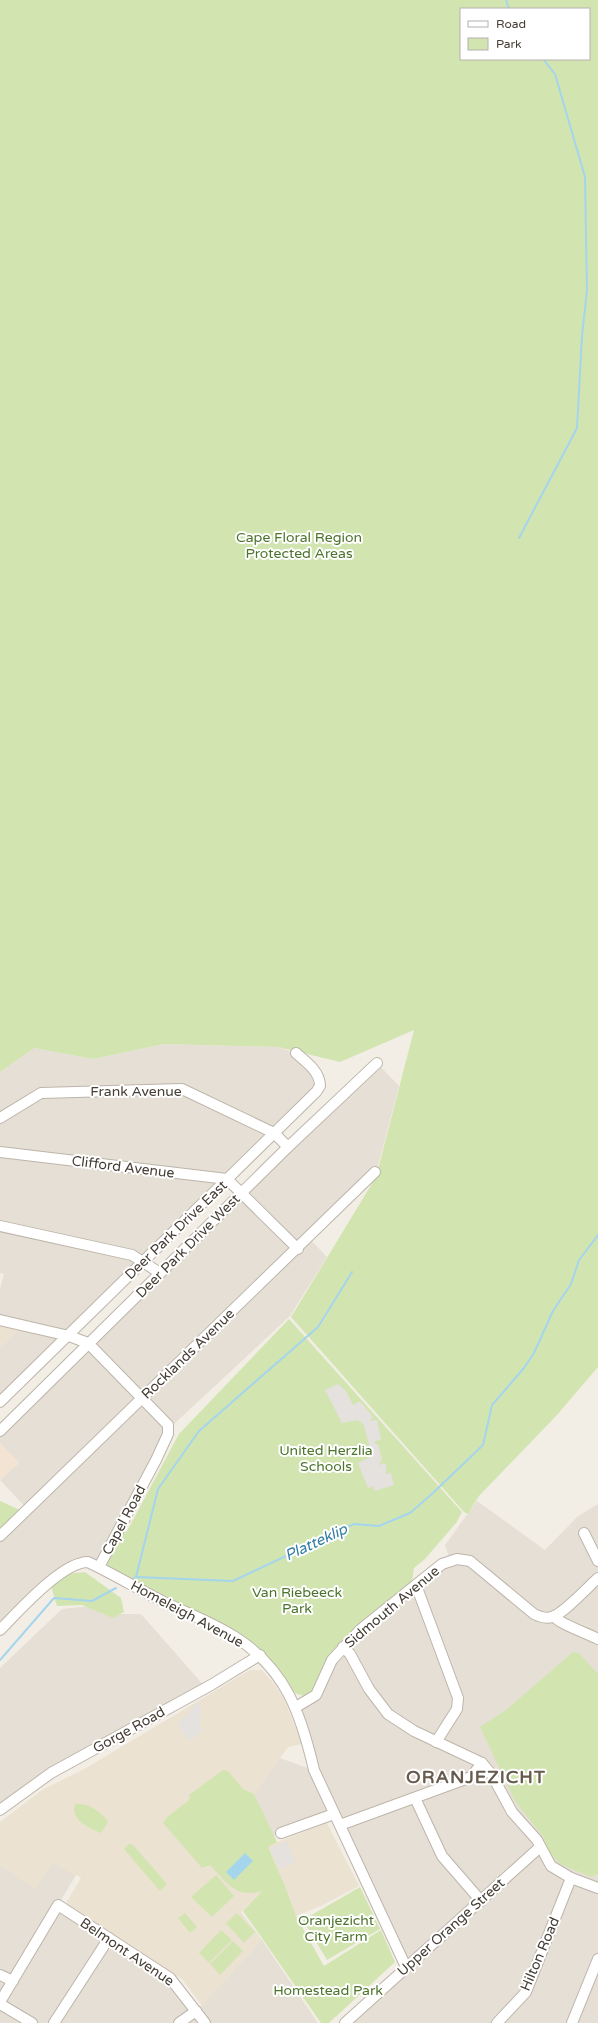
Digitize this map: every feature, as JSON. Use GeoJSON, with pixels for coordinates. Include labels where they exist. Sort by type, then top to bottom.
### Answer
{"type":"FeatureCollection","features":[{"type":"Feature","properties":{"kind":"street","name":"Deer Park Drive East"},"geometry":{"type":"LineString","coordinates":[[0,1402],[69,1336],[316,1092],[320,1086],[315,1071],[296,1053]]}},
{"type":"Feature","properties":{"kind":"street","name":"Deer Park Drive West"},"geometry":{"type":"LineString","coordinates":[[0,1431],[288,1147],[377,1063]]}},
{"type":"Feature","properties":{"kind":"street","name":"Frank Avenue"},"geometry":{"type":"LineString","coordinates":[[0,1118],[41,1093],[182,1089],[274,1133],[288,1147]]}},
{"type":"Feature","properties":{"kind":"street","name":"Clifford Avenue"},"geometry":{"type":"LineString","coordinates":[[0,1152],[227,1179]]}},
{"type":"Feature","properties":{"kind":"street","name":"Rocklands Avenue"},"geometry":{"type":"LineString","coordinates":[[0,1536],[298,1249],[375,1172]]}},
{"type":"Feature","properties":{"kind":"street"},"geometry":{"type":"LineString","coordinates":[[227,1179],[242,1192],[298,1249]]}},
{"type":"Feature","properties":{"kind":"street"},"geometry":{"type":"LineString","coordinates":[[0,1226],[132,1255],[160,1273]]}},
{"type":"Feature","properties":{"kind":"street"},"geometry":{"type":"LineString","coordinates":[[0,1320],[69,1336],[88,1343],[142,1398]]}},
{"type":"Feature","properties":{"kind":"street","name":"Capel Road"},"geometry":{"type":"LineString","coordinates":[[0,1630],[43,1587],[75,1565],[88,1562],[99,1567],[156,1460],[168,1434],[168,1425],[142,1398]]}},
{"type":"Feature","properties":{"kind":"street"},"geometry":{"type":"LineString","coordinates":[[584,1533],[598,1561]]}},
{"type":"Feature","properties":{"kind":"street","name":"Sidmouth Avenue"},"geometry":{"type":"LineString","coordinates":[[296,1707],[316,1695],[329,1664],[360,1630],[416,1584],[450,1560],[467,1560],[474,1564],[534,1614],[543,1617],[554,1616]]}},
{"type":"Feature","properties":{"kind":"street","name":"Homeleigh Avenue"},"geometry":{"type":"LineString","coordinates":[[99,1567],[154,1597],[233,1636],[260,1655],[276,1672],[296,1707]]}},
{"type":"Feature","properties":{"kind":"street"},"geometry":{"type":"LineString","coordinates":[[598,1578],[554,1616],[559,1623],[574,1627],[598,1638]]}},
{"type":"Feature","properties":{"kind":"street"},"geometry":{"type":"LineString","coordinates":[[416,1584],[458,1698],[456,1709],[436,1742]]}},
{"type":"Feature","properties":{"kind":"street"},"geometry":{"type":"LineString","coordinates":[[343,1647],[350,1654],[369,1689],[388,1714],[414,1731],[482,1764],[492,1774],[512,1812],[537,1840],[550,1866],[571,1878],[598,1888]]}},
{"type":"Feature","properties":{"kind":"street","name":"Gorge Road"},"geometry":{"type":"LineString","coordinates":[[0,1810],[51,1773],[211,1685],[260,1655]]}},
{"type":"Feature","properties":{"kind":"street"},"geometry":{"type":"LineString","coordinates":[[296,1707],[307,1741],[314,1770],[406,1967]]}},
{"type":"Feature","properties":{"kind":"street"},"geometry":{"type":"LineString","coordinates":[[340,1825],[471,1777],[482,1764]]}},
{"type":"Feature","properties":{"kind":"street"},"geometry":{"type":"LineString","coordinates":[[415,1798],[442,1856],[481,1900]]}},
{"type":"Feature","properties":{"kind":"street"},"geometry":{"type":"LineString","coordinates":[[282,1833],[334,1814]]}},
{"type":"Feature","properties":{"kind":"street","name":"Upper Orange Street"},"geometry":{"type":"LineString","coordinates":[[345,2023],[540,1847]]}},
{"type":"Feature","properties":{"kind":"street","name":"Hilton Road"},"geometry":{"type":"LineString","coordinates":[[497,2023],[526,1992],[571,1878]]}},
{"type":"Feature","properties":{"kind":"street","name":"Belmont Avenue"},"geometry":{"type":"LineString","coordinates":[[13,1981],[58,1905],[170,1978],[205,2023]]}},
{"type":"Feature","properties":{"kind":"street"},"geometry":{"type":"LineString","coordinates":[[54,2023],[109,1938]]}},
{"type":"Feature","properties":{"kind":"street"},"geometry":{"type":"LineString","coordinates":[[572,2023],[598,1960]]}},
{"type":"Feature","properties":{"kind":"street"},"geometry":{"type":"LineString","coordinates":[[0,1975],[13,1981],[0,2003],[32,2023]]}},
{"type":"Feature","properties":{"kind":"street"},"geometry":{"type":"LineString","coordinates":[[179,2023],[196,2011]]}},
{"type":"Feature","properties":{"kind":"shaded area"},"geometry":{"type":"Polygon","coordinates":[[[164,1044],[278,1047],[296,1053],[320,1082],[0,1402],[0,1348],[18,1330],[0,1327],[0,1289],[4,1274],[0,1273],[0,1072],[34,1048],[93,1059],[164,1044]]]}},
{"type":"Feature","properties":{"kind":"shaded area"},"geometry":{"type":"Polygon","coordinates":[[[377,1063],[399,1086],[378,1166],[375,1172],[309,1238],[327,1257],[290,1316],[173,1425],[99,1567],[75,1565],[0,1630],[0,1536],[27,1509],[0,1480],[19,1463],[0,1443],[0,1431],[377,1063]]]}},
{"type":"Feature","properties":{"kind":"shaded area"},"geometry":{"type":"Polygon","coordinates":[[[0,1327],[19,1329],[0,1348],[0,1327]]]}},
{"type":"Feature","properties":{"kind":"shaded area"},"geometry":{"type":"Polygon","coordinates":[[[338,1384],[346,1391],[353,1405],[360,1401],[373,1417],[370,1421],[377,1420],[381,1439],[374,1442],[378,1445],[382,1458],[379,1466],[383,1463],[386,1464],[386,1474],[391,1473],[394,1485],[375,1491],[373,1486],[368,1488],[358,1463],[372,1456],[364,1425],[358,1420],[342,1423],[325,1390],[338,1384]]]}},
{"type":"Feature","properties":{"kind":"shaded area"},"geometry":{"type":"Polygon","coordinates":[[[0,1443],[19,1463],[0,1480],[0,1443]]]}},
{"type":"Feature","properties":{"kind":"shaded area"},"geometry":{"type":"Polygon","coordinates":[[[477,1501],[545,1550],[578,1516],[598,1504],[598,2023],[345,2023],[406,1967],[334,1814],[273,1836],[254,1794],[280,1758],[313,1770],[296,1707],[332,1660],[450,1560],[445,1545],[477,1501]]]}},
{"type":"Feature","properties":{"kind":"shaded area"},"geometry":{"type":"Polygon","coordinates":[[[109,1604],[117,1614],[141,1614],[206,1688],[51,1773],[0,1810],[0,1668],[62,1609],[109,1604]]]}},
{"type":"Feature","properties":{"kind":"shaded area"},"geometry":{"type":"Polygon","coordinates":[[[250,1670],[262,1670],[275,1685],[284,1699],[302,1744],[288,1747],[254,1795],[273,1836],[277,1842],[327,1823],[359,1886],[323,1905],[296,1916],[287,1891],[277,1871],[274,1879],[241,1912],[262,1940],[202,2006],[182,1979],[66,1903],[81,1878],[53,1862],[35,1889],[0,1865],[0,1822],[42,1790],[86,1768],[250,1670]]]}},
{"type":"Feature","properties":{"kind":"shaded area"},"geometry":{"type":"Polygon","coordinates":[[[196,1702],[201,1706],[200,1727],[202,1732],[189,1741],[180,1728],[178,1721],[188,1715],[196,1702]]]}},
{"type":"Feature","properties":{"kind":"shaded area"},"geometry":{"type":"Polygon","coordinates":[[[287,1841],[295,1863],[279,1869],[270,1848],[287,1841]]]}},
{"type":"Feature","properties":{"kind":"shaded area"},"geometry":{"type":"Polygon","coordinates":[[[53,1862],[76,1875],[58,1905],[170,1978],[196,2011],[262,1940],[318,2023],[0,2023],[0,1865],[35,1888],[53,1862]]]}},
{"type":"Feature","properties":{"kind":"green space","name":"Cape Floral Region Protected Areas"},"geometry":{"type":"Polygon","coordinates":[[[0,0],[598,0],[598,1367],[557,1415],[479,1496],[468,1514],[464,1512],[291,1317],[376,1177],[414,1030],[340,1062],[278,1047],[164,1044],[93,1059],[34,1048],[0,1072],[0,0]]]}},
{"type":"Feature","properties":{"kind":"green space","name":"Van Riebeeck Park"},"geometry":{"type":"Polygon","coordinates":[[[289,1319],[462,1512],[456,1523],[425,1559],[414,1568],[412,1581],[355,1627],[314,1691],[304,1696],[295,1693],[267,1657],[185,1608],[108,1567],[107,1562],[119,1535],[127,1531],[179,1434],[289,1319]]]}},
{"type":"Feature","properties":{"kind":"green space"},"geometry":{"type":"Polygon","coordinates":[[[0,1501],[20,1510],[0,1529],[0,1501]]]}},
{"type":"Feature","properties":{"kind":"green space"},"geometry":{"type":"Polygon","coordinates":[[[85,1572],[121,1598],[124,1612],[113,1618],[82,1605],[57,1606],[51,1586],[66,1574],[85,1572]]]}},
{"type":"Feature","properties":{"kind":"green space"},"geometry":{"type":"Polygon","coordinates":[[[573,1652],[579,1653],[598,1674],[598,1874],[591,1877],[560,1864],[548,1851],[544,1838],[515,1801],[480,1727],[506,1710],[573,1652]]]}},
{"type":"Feature","properties":{"kind":"green space","name":"Homestead Park"},"geometry":{"type":"Polygon","coordinates":[[[223,1770],[228,1771],[243,1789],[254,1794],[277,1842],[268,1847],[296,1916],[324,1966],[381,1930],[395,1962],[329,2023],[321,2023],[243,1911],[262,1891],[245,1893],[238,1891],[227,1883],[210,1865],[202,1868],[163,1823],[166,1818],[188,1801],[190,1798],[189,1795],[223,1770]]]}},
{"type":"Feature","properties":{"kind":"green space"},"geometry":{"type":"Polygon","coordinates":[[[75,1804],[94,1808],[105,1818],[108,1822],[101,1833],[86,1826],[78,1819],[74,1809],[75,1804]]]}},
{"type":"Feature","properties":{"kind":"green space"},"geometry":{"type":"Polygon","coordinates":[[[129,1844],[133,1845],[167,1884],[160,1891],[124,1849],[129,1844]]]}},
{"type":"Feature","properties":{"kind":"green space"},"geometry":{"type":"Polygon","coordinates":[[[216,1875],[234,1896],[212,1917],[191,1897],[216,1875]]]}},
{"type":"Feature","properties":{"kind":"green space","name":"Oranjezicht City Farm"},"geometry":{"type":"Polygon","coordinates":[[[360,1887],[380,1929],[327,1960],[303,1920],[360,1887]]]}},
{"type":"Feature","properties":{"kind":"green space"},"geometry":{"type":"Polygon","coordinates":[[[185,1913],[197,1927],[190,1933],[178,1918],[185,1913]]]}},
{"type":"Feature","properties":{"kind":"green space"},"geometry":{"type":"Polygon","coordinates":[[[237,1913],[255,1932],[244,1943],[226,1923],[237,1913]]]}},
{"type":"Feature","properties":{"kind":"green space"},"geometry":{"type":"Polygon","coordinates":[[[221,1930],[232,1940],[209,1963],[199,1953],[221,1930]]]}},
{"type":"Feature","properties":{"kind":"green space"},"geometry":{"type":"Polygon","coordinates":[[[233,1941],[243,1951],[220,1975],[210,1964],[233,1941]]]}},
{"type":"Feature","properties":{"kind":"water"},"geometry":{"type":"Polygon","coordinates":[[[245,1853],[253,1861],[234,1880],[226,1872],[245,1853]]]}},
{"type":"Feature","properties":{"kind":"waterway"},"geometry":{"type":"LineString","coordinates":[[506,0],[509,8]]}},
{"type":"Feature","properties":{"kind":"waterway"},"geometry":{"type":"LineString","coordinates":[[519,538],[577,428],[582,336],[587,290],[585,177],[555,74],[544,60]]}},
{"type":"Feature","properties":{"kind":"waterway","name":"Platteklip"},"geometry":{"type":"LineString","coordinates":[[132,1580],[136,1577],[233,1581],[354,1524],[379,1526],[410,1513],[483,1445],[492,1405],[524,1368],[534,1353],[553,1311],[571,1284],[579,1260],[598,1235]]}},
{"type":"Feature","properties":{"kind":"waterway"},"geometry":{"type":"LineString","coordinates":[[136,1577],[158,1489],[199,1431],[318,1327],[352,1272]]}},
{"type":"Feature","properties":{"kind":"waterway","name":"Platteklip"},"geometry":{"type":"LineString","coordinates":[[0,1660],[54,1598],[92,1601],[116,1588]]}},
{"type":"Feature","properties":{"kind":"district","name":"ORANJEZICHT"},"geometry":{"type":"Point","coordinates":[476,1777]}},
{"type":"Feature","properties":{"kind":"park label","name":"United Herzlia Schools"},"geometry":{"type":"Point","coordinates":[326,1458]}}]}
